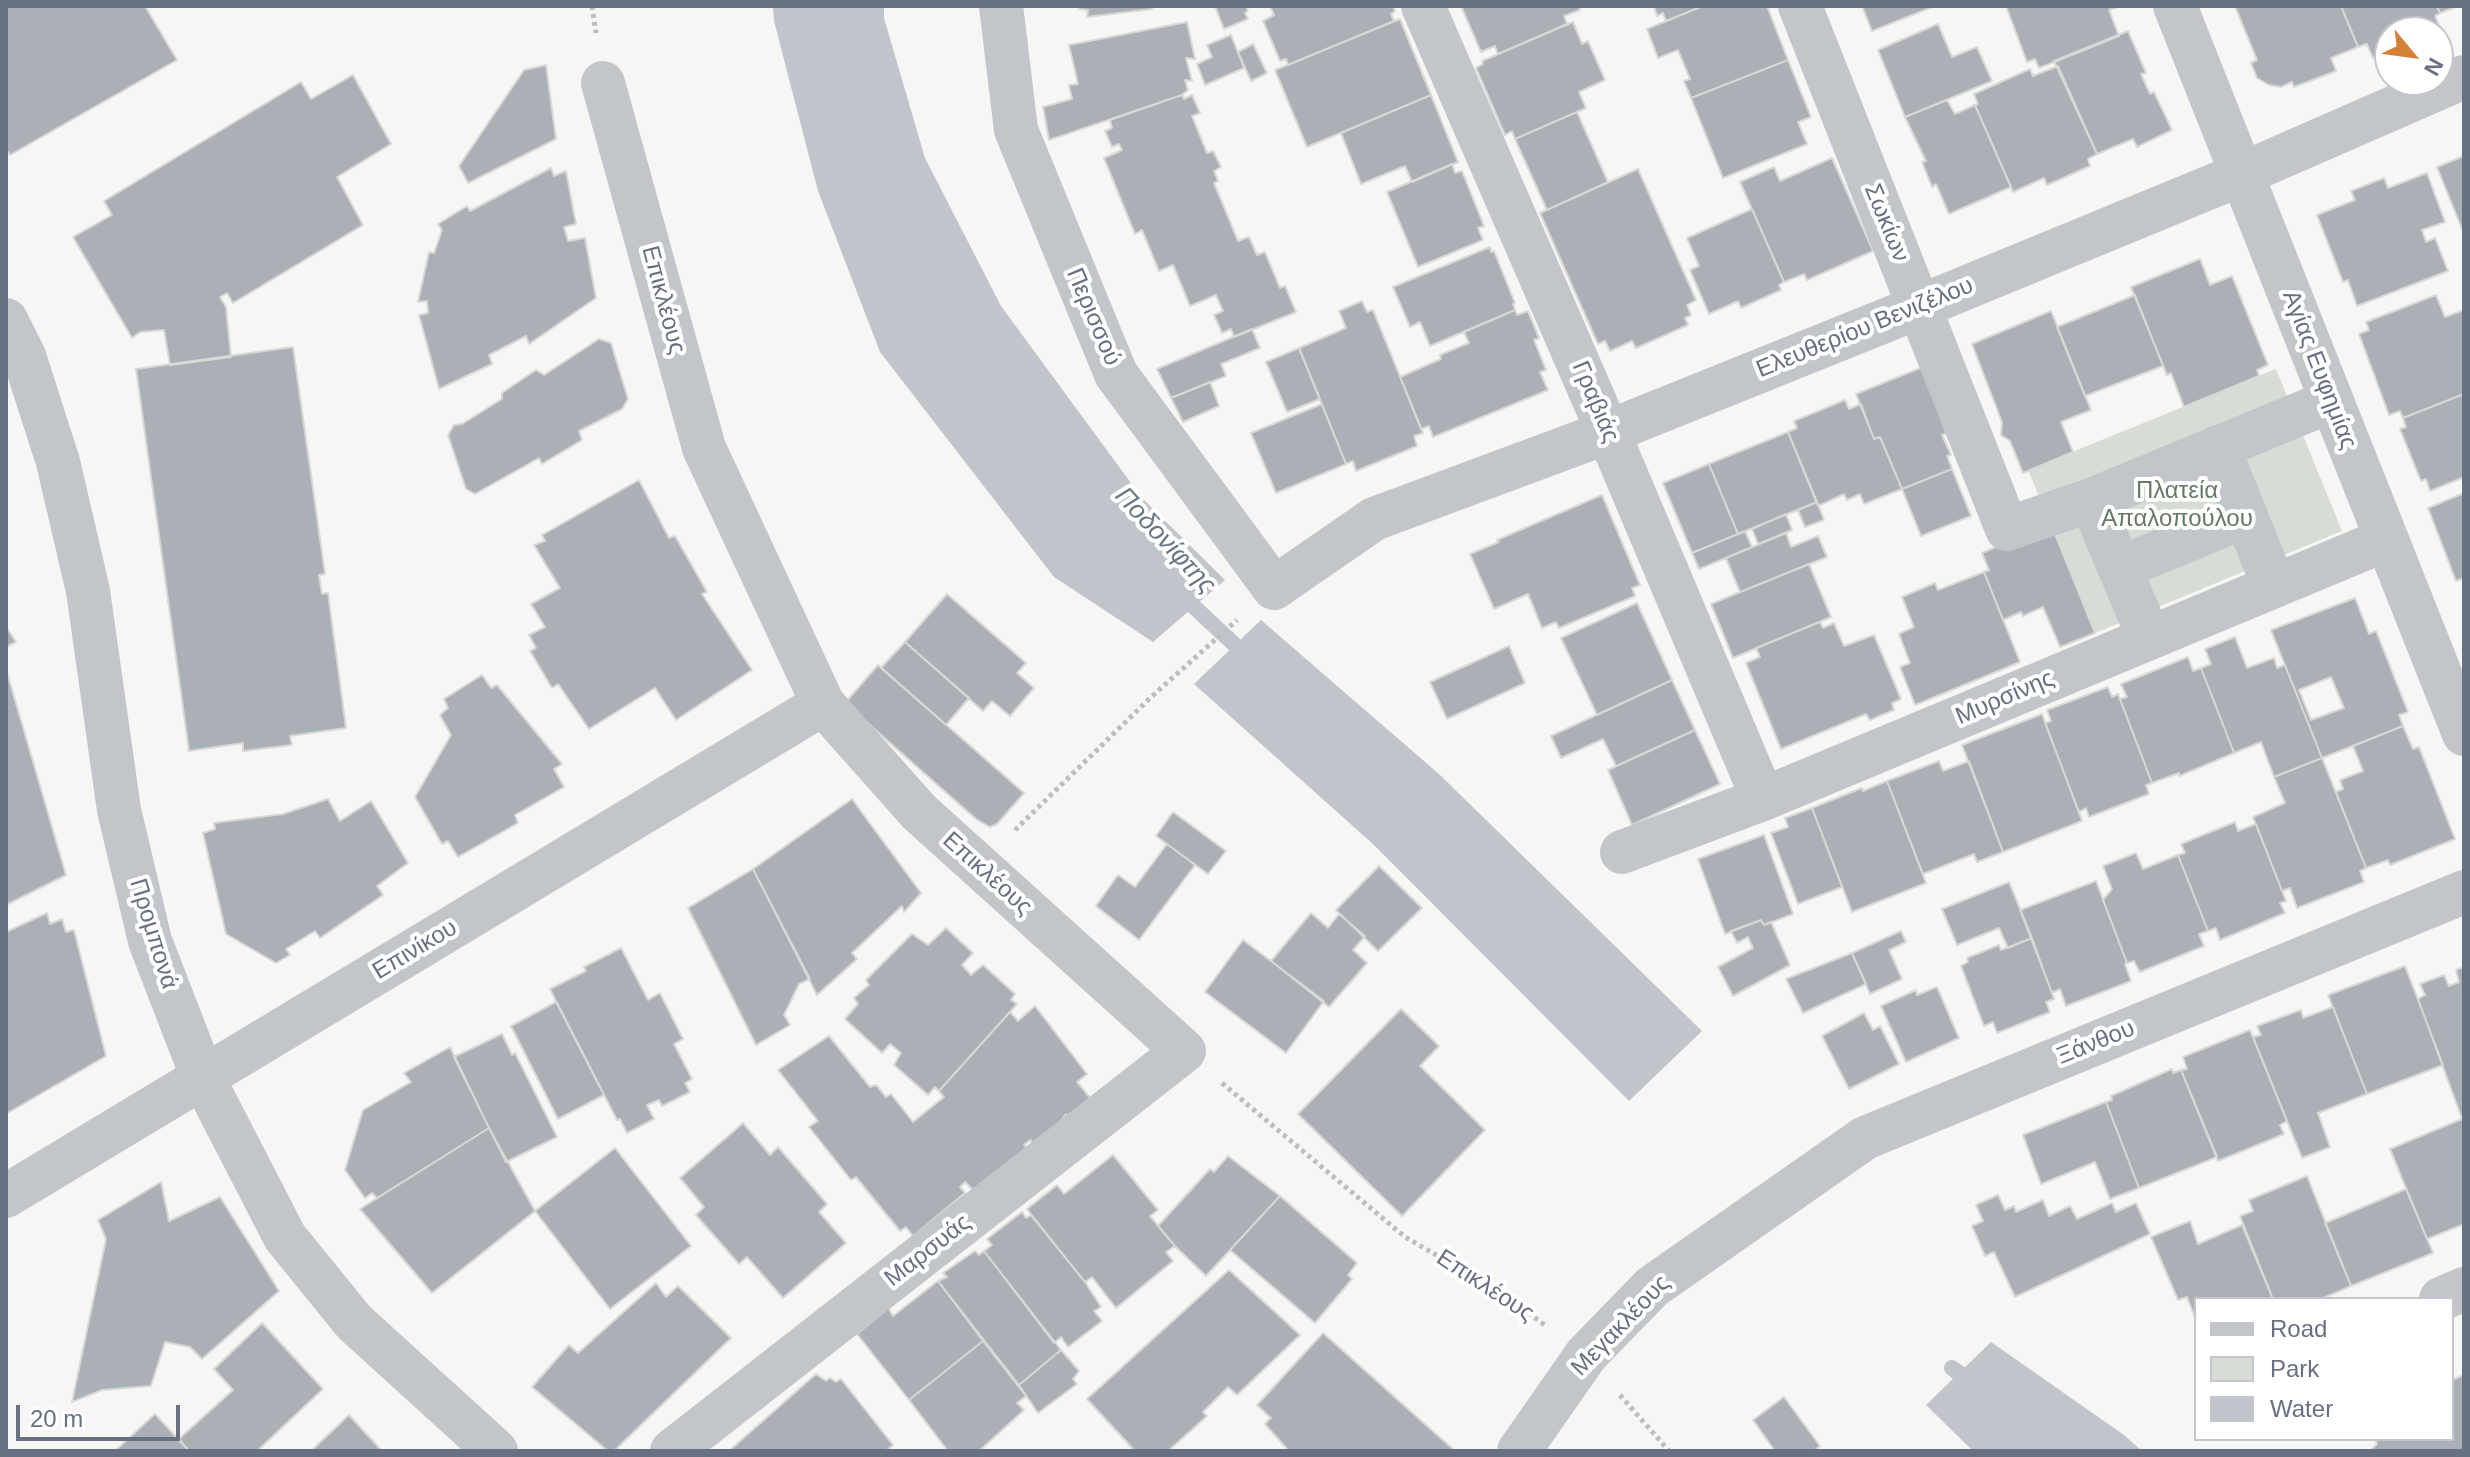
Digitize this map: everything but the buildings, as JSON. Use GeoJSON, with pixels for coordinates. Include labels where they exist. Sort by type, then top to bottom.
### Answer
{"type":"FeatureCollection","features":[{"type":"Feature","properties":{"kind":"street","name":"Περισσού"},"geometry":{"type":"LineString","coordinates":[[1001,6],[1016,130],[1116,374],[1274,588]]}},
{"type":"Feature","properties":{"kind":"street","name":"Γραβιάς"},"geometry":{"type":"LineString","coordinates":[[1423,6],[1763,799]]}},
{"type":"Feature","properties":{"kind":"street","name":"Σωκίων"},"geometry":{"type":"LineString","coordinates":[[1800,6],[2007,529],[2091,500]]}},
{"type":"Feature","properties":{"kind":"street","name":"Αγίας Ευφημίας"},"geometry":{"type":"LineString","coordinates":[[2175,6],[2464,734]]}},
{"type":"Feature","properties":{"kind":"street","name":"Ελευθερίου Βενιζέλου"},"geometry":{"type":"LineString","coordinates":[[1274,588],[1374,519],[1608,432],[1919,307],[2242,174],[2464,77]]}},
{"type":"Feature","properties":{"kind":"street","name":"Επικλέους"},"geometry":{"type":"LineString","coordinates":[[603,83],[704,448],[823,704],[919,812],[1184,1051]]}},
{"type":"Feature","properties":{"kind":"street","name":"Προμπονά"},"geometry":{"type":"LineString","coordinates":[[6,320],[24,356],[65,491],[88,591],[119,810],[150,941],[203,1078],[285,1237],[354,1322],[496,1451]]}},
{"type":"Feature","properties":{"kind":"street"},"geometry":{"type":"LineString","coordinates":[[2149,638],[2091,500],[2331,401]]}},
{"type":"Feature","properties":{"kind":"street"},"geometry":{"type":"LineString","coordinates":[[2218,447],[2274,586]]}},
{"type":"Feature","properties":{"kind":"street"},"geometry":{"type":"LineString","coordinates":[[2120,568],[2246,516]]}},
{"type":"Feature","properties":{"kind":"street","name":"Μυρσίνης"},"geometry":{"type":"LineString","coordinates":[[1622,852],[1763,799],[2385,540]]}},
{"type":"Feature","properties":{"kind":"street","name":"Επινίκου"},"geometry":{"type":"LineString","coordinates":[[6,1196],[823,704]]}},
{"type":"Feature","properties":{"kind":"street","name":"Ξάνθου"},"geometry":{"type":"LineString","coordinates":[[1744,1223],[1865,1138],[2464,892]]}},
{"type":"Feature","properties":{"kind":"street","name":"Μαρσυάς"},"geometry":{"type":"LineString","coordinates":[[672,1451],[1184,1051]]}},
{"type":"Feature","properties":{"kind":"street","name":"Μεγακλέους"},"geometry":{"type":"LineString","coordinates":[[1519,1451],[1586,1355],[1652,1287],[1744,1223]]}},
{"type":"Feature","properties":{"kind":"street"},"geometry":{"type":"LineString","coordinates":[[2446,1297],[2464,1289]]}},
{"type":"Feature","properties":{"kind":"path"},"geometry":{"type":"LineString","coordinates":[[1026,818],[1149,699],[1274,588]]}},
{"type":"Feature","properties":{"kind":"path","name":"Επικλέους"},"geometry":{"type":"LineString","coordinates":[[1184,1051],[1405,1237],[1497,1290],[1586,1355],[1669,1451]]}},
{"type":"Feature","properties":{"kind":"green space","name":"Πλατεία Απαλοπούλου"},"geometry":{"type":"Polygon","coordinates":[[[2276,369],[2342,531],[2095,633],[2028,470],[2276,369]]]}},
{"type":"Feature","properties":{"kind":"water"},"geometry":{"type":"Polygon","coordinates":[[[773,6],[884,6],[884,18],[925,158],[1001,306],[1142,498],[1225,580],[1153,642],[1054,577],[880,352],[818,191],[774,21],[773,6]]]}},
{"type":"Feature","properties":{"kind":"water"},"geometry":{"type":"Polygon","coordinates":[[[1261,620],[1439,774],[1702,1031],[1629,1101],[1374,845],[1194,684],[1261,620]]]}},
{"type":"Feature","properties":{"kind":"water"},"geometry":{"type":"Polygon","coordinates":[[[1991,1342],[2124,1435],[2142,1451],[1973,1451],[1926,1405],[1991,1342]]]}},
{"type":"Feature","properties":{"kind":"waterway","name":"Ποδονίφτης"},"geometry":{"type":"LineString","coordinates":[[1178,592],[1249,658]]}},
{"type":"Feature","properties":{"kind":"waterway","name":"Ποδονίφτης"},"geometry":{"type":"LineString","coordinates":[[1952,1368],[1975,1385]]}}]}
